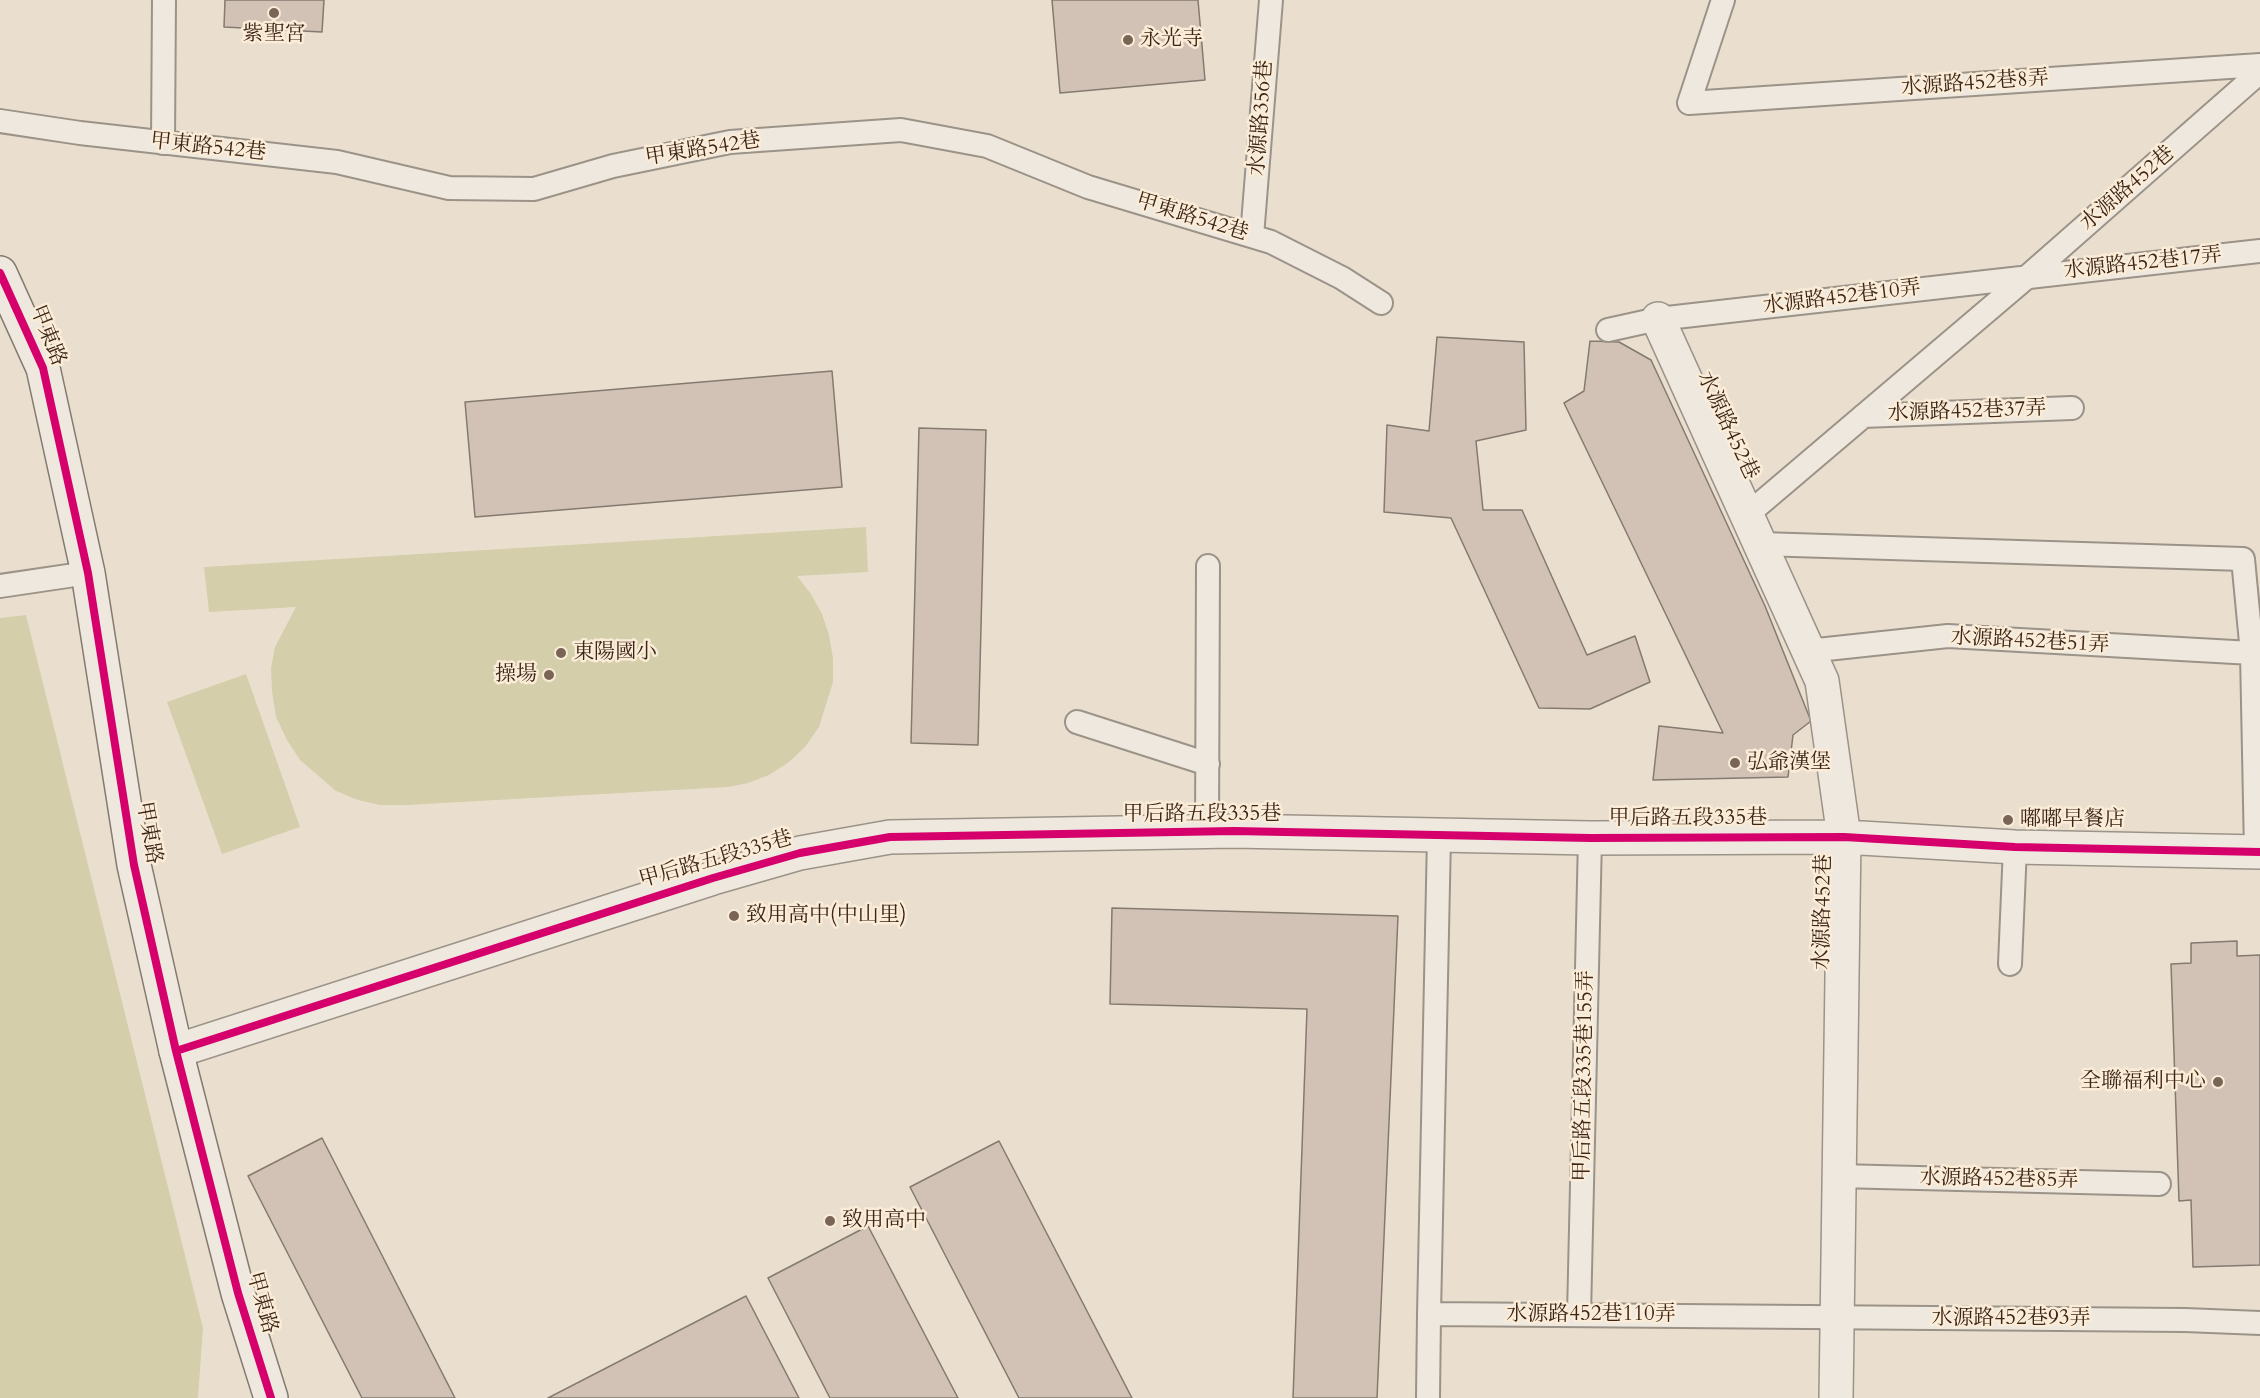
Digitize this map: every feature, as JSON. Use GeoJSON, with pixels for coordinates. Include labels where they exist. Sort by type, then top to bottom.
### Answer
{"type":"FeatureCollection","features":[{"type":"Feature","properties":{"kind":"street","name":"甲東路"},"geometry":{"type":"LineString","coordinates":[[0,273],[43,368],[88,573],[134,865],[176,1051],[238,1293],[271,1398]]}},
{"type":"Feature","properties":{"kind":"street","name":"水源路452巷"},"geometry":{"type":"LineString","coordinates":[[1658,319],[1822,681],[1844,837],[1836,1398]]}},
{"type":"Feature","properties":{"kind":"street","name":"甲后路五段335巷"},"geometry":{"type":"LineString","coordinates":[[176,1051],[713,878],[800,854],[890,837],[1207,832],[1590,838],[1844,837],[2015,847],[2258,852]]}},
{"type":"Feature","properties":{"kind":"lane"},"geometry":{"type":"LineString","coordinates":[[163,143],[164,0]]}},
{"type":"Feature","properties":{"kind":"lane","name":"水源路356巷"},"geometry":{"type":"LineString","coordinates":[[1252,236],[1271,0]]}},
{"type":"Feature","properties":{"kind":"lane","name":"水源路452巷8弄"},"geometry":{"type":"LineString","coordinates":[[1723,0],[1689,103],[2260,64]]}},
{"type":"Feature","properties":{"kind":"lane","name":"水源路452巷"},"geometry":{"type":"LineString","coordinates":[[1748,514],[2027,277],[2260,72]]}},
{"type":"Feature","properties":{"kind":"lane","name":"甲東路542巷"},"geometry":{"type":"LineString","coordinates":[[0,121],[80,134],[337,162],[449,188],[534,189],[613,165],[730,142],[901,130],[987,146],[1088,187],[1272,242],[1342,278],[1381,303]]}},
{"type":"Feature","properties":{"kind":"lane","name":"水源路452巷17弄"},"geometry":{"type":"LineString","coordinates":[[2027,277],[2260,251]]}},
{"type":"Feature","properties":{"kind":"lane","name":"水源路452巷10弄"},"geometry":{"type":"LineString","coordinates":[[1608,330],[1658,319],[2027,277]]}},
{"type":"Feature","properties":{"kind":"lane","name":"水源路452巷37弄"},"geometry":{"type":"LineString","coordinates":[[1863,416],[2072,408]]}},
{"type":"Feature","properties":{"kind":"lane"},"geometry":{"type":"LineString","coordinates":[[1761,544],[2243,559],[2252,653],[2258,852]]}},
{"type":"Feature","properties":{"kind":"lane"},"geometry":{"type":"LineString","coordinates":[[1207,832],[1208,566]]}},
{"type":"Feature","properties":{"kind":"lane"},"geometry":{"type":"LineString","coordinates":[[0,586],[88,573]]}},
{"type":"Feature","properties":{"kind":"lane","name":"水源路452巷51弄"},"geometry":{"type":"LineString","coordinates":[[1808,651],[1948,636],[2252,653]]}},
{"type":"Feature","properties":{"kind":"lane"},"geometry":{"type":"LineString","coordinates":[[1077,722],[1208,764]]}},
{"type":"Feature","properties":{"kind":"lane"},"geometry":{"type":"LineString","coordinates":[[1428,1398],[1439,836]]}},
{"type":"Feature","properties":{"kind":"lane","name":"甲后路五段335巷155弄"},"geometry":{"type":"LineString","coordinates":[[1579,1315],[1590,838]]}},
{"type":"Feature","properties":{"kind":"lane"},"geometry":{"type":"LineString","coordinates":[[2010,964],[2015,847]]}},
{"type":"Feature","properties":{"kind":"lane","name":"水源路452巷85弄"},"geometry":{"type":"LineString","coordinates":[[1838,1176],[2159,1184]]}},
{"type":"Feature","properties":{"kind":"lane","name":"水源路452巷110弄"},"geometry":{"type":"LineString","coordinates":[[1429,1314],[1837,1317]]}},
{"type":"Feature","properties":{"kind":"lane","name":"水源路452巷93弄"},"geometry":{"type":"LineString","coordinates":[[1837,1317],[2185,1320],[2260,1323]]}},
{"type":"Feature","properties":{"kind":"shaded area"},"geometry":{"type":"Polygon","coordinates":[[[866,527],[868,572],[797,576],[811,594],[822,614],[833,658],[833,682],[819,727],[805,747],[789,762],[769,775],[728,787],[407,805],[380,805],[358,800],[336,791],[300,760],[276,717],[271,668],[275,647],[296,607],[209,612],[204,567],[866,527]]]}},
{"type":"Feature","properties":{"kind":"shaded area"},"geometry":{"type":"Polygon","coordinates":[[[26,615],[203,1328],[198,1398],[0,1398],[0,618],[26,615]]]}},
{"type":"Feature","properties":{"kind":"shaded area"},"geometry":{"type":"Polygon","coordinates":[[[246,674],[300,827],[222,854],[167,702],[246,674]]]}},
{"type":"Feature","properties":{"kind":"building","name":"紫聖宮"},"geometry":{"type":"Polygon","coordinates":[[[225,0],[324,0],[322,32],[224,27],[225,0]]]}},
{"type":"Feature","properties":{"kind":"building","name":"永光寺"},"geometry":{"type":"Polygon","coordinates":[[[1052,0],[1198,0],[1205,80],[1060,93],[1052,0]]]}},
{"type":"Feature","properties":{"kind":"building"},"geometry":{"type":"Polygon","coordinates":[[[1437,337],[1524,342],[1526,430],[1476,441],[1483,510],[1522,510],[1587,655],[1635,636],[1650,682],[1590,709],[1539,708],[1451,518],[1384,512],[1387,425],[1429,431],[1437,337]]]}},
{"type":"Feature","properties":{"kind":"building"},"geometry":{"type":"Polygon","coordinates":[[[1590,341],[1619,342],[1651,360],[1765,606],[1811,721],[1793,735],[1788,777],[1653,780],[1659,726],[1723,733],[1564,403],[1584,391],[1590,341]]]}},
{"type":"Feature","properties":{"kind":"building"},"geometry":{"type":"Polygon","coordinates":[[[832,371],[842,487],[475,517],[465,402],[832,371]]]}},
{"type":"Feature","properties":{"kind":"building"},"geometry":{"type":"Polygon","coordinates":[[[919,428],[986,430],[978,745],[911,743],[919,428]]]}},
{"type":"Feature","properties":{"kind":"building"},"geometry":{"type":"Polygon","coordinates":[[[1112,908],[1398,916],[1377,1398],[1293,1398],[1307,1009],[1110,1004],[1112,908]]]}},
{"type":"Feature","properties":{"kind":"building","name":"全聯福利中心"},"geometry":{"type":"Polygon","coordinates":[[[2237,941],[2237,956],[2260,955],[2260,1265],[2193,1267],[2191,1200],[2179,1201],[2171,964],[2191,963],[2191,943],[2237,941]]]}},
{"type":"Feature","properties":{"kind":"building"},"geometry":{"type":"Polygon","coordinates":[[[322,1138],[455,1398],[362,1398],[248,1176],[322,1138]]]}},
{"type":"Feature","properties":{"kind":"building"},"geometry":{"type":"Polygon","coordinates":[[[999,1141],[1132,1398],[1019,1398],[910,1187],[999,1141]]]}},
{"type":"Feature","properties":{"kind":"building"},"geometry":{"type":"Polygon","coordinates":[[[868,1226],[958,1398],[830,1398],[768,1278],[868,1226]]]}},
{"type":"Feature","properties":{"kind":"building"},"geometry":{"type":"Polygon","coordinates":[[[746,1296],[799,1398],[548,1398],[746,1296]]]}},
{"type":"Feature","properties":{"kind":"cycle path"},"geometry":{"type":"LineString","coordinates":[[0,273],[43,368],[88,573],[134,865],[176,1051],[238,1293],[271,1398]]}},
{"type":"Feature","properties":{"kind":"cycle path"},"geometry":{"type":"LineString","coordinates":[[176,1051],[713,878],[800,853],[890,837],[1234,831],[1590,838],[1844,837],[2015,847],[2260,852]]}},
{"type":"Feature","properties":{"kind":"place","name":"紫聖宮"},"geometry":{"type":"Point","coordinates":[274,13]}},
{"type":"Feature","properties":{"kind":"place","name":"永光寺"},"geometry":{"type":"Point","coordinates":[1128,40]}},
{"type":"Feature","properties":{"kind":"place","name":"東陽國小"},"geometry":{"type":"Point","coordinates":[561,653]}},
{"type":"Feature","properties":{"kind":"place","name":"操場"},"geometry":{"type":"Point","coordinates":[549,675]}},
{"type":"Feature","properties":{"kind":"place","name":"弘爺漢堡"},"geometry":{"type":"Point","coordinates":[1735,763]}},
{"type":"Feature","properties":{"kind":"place","name":"嘟嘟早餐店"},"geometry":{"type":"Point","coordinates":[2008,820]}},
{"type":"Feature","properties":{"kind":"place","name":"致用高中(中山里)"},"geometry":{"type":"Point","coordinates":[734,916]}},
{"type":"Feature","properties":{"kind":"place","name":"全聯福利中心"},"geometry":{"type":"Point","coordinates":[2218,1082]}},
{"type":"Feature","properties":{"kind":"place","name":"致用高中"},"geometry":{"type":"Point","coordinates":[830,1221]}}]}
